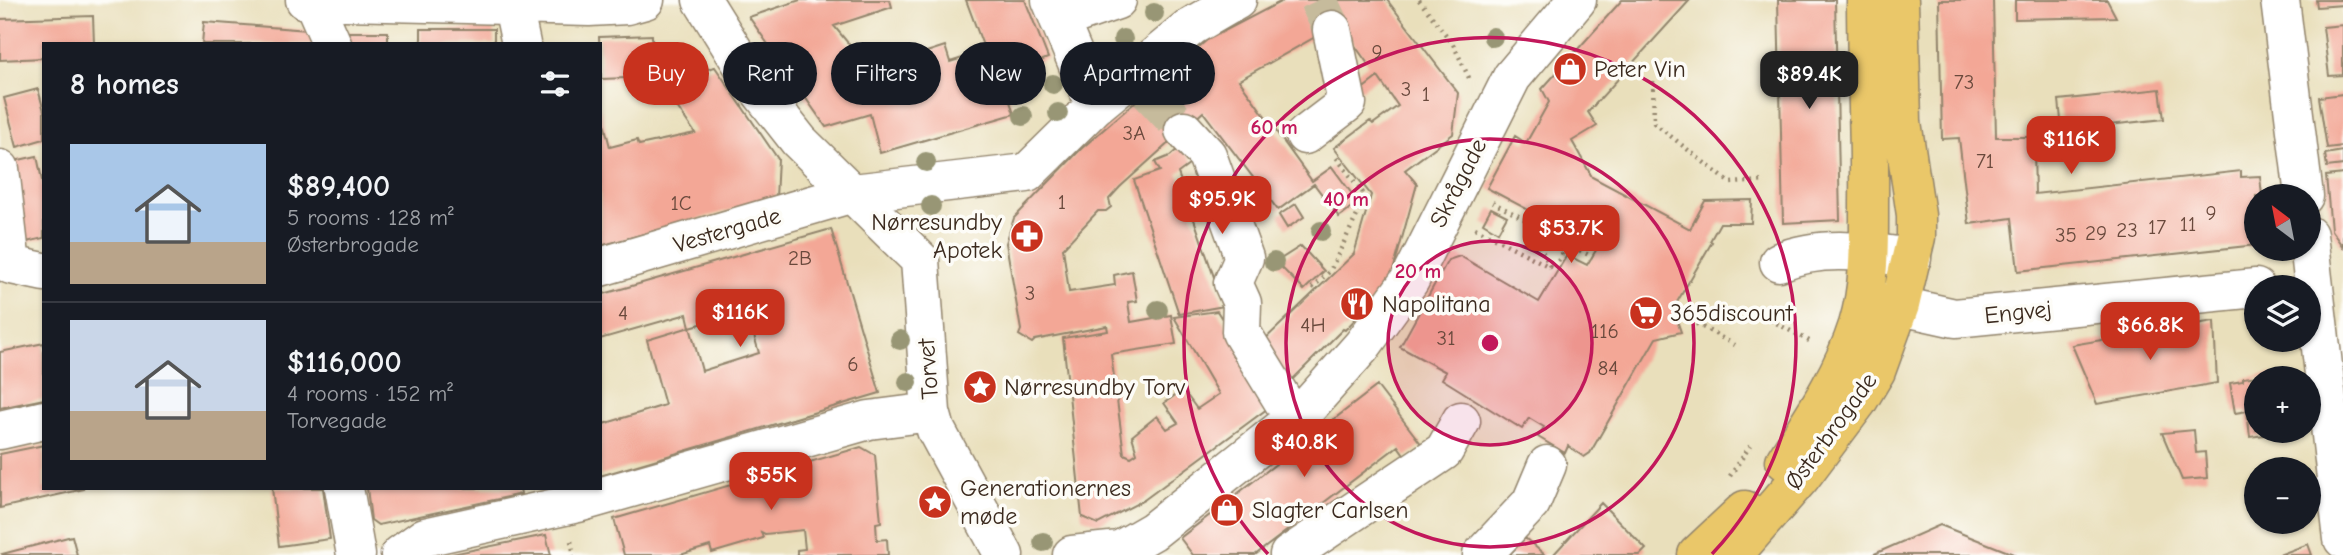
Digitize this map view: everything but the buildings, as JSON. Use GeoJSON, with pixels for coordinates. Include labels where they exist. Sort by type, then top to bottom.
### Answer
{"type":"FeatureCollection","features":[{"type":"Feature","properties":{"kind":"main road","name":"Østerbrogade"},"geometry":{"type":"LineString","coordinates":[[1732,555],[1801,477],[1858,401],[1876,372],[1883,302],[1869,252],[1866,0]]}},
{"type":"Feature","properties":{"kind":"main road","name":"Østerbrogade"},"geometry":{"type":"LineString","coordinates":[[1697,555],[1758,498],[1785,461],[1821,401],[1857,327],[1883,302],[1912,258],[1916,215],[1902,122],[1899,0]]}},
{"type":"Feature","properties":{"kind":"street"},"geometry":{"type":"LineString","coordinates":[[305,0],[589,7],[627,5],[645,0]]}},
{"type":"Feature","properties":{"kind":"street"},"geometry":{"type":"LineString","coordinates":[[1094,106],[1055,10],[1117,0]]}},
{"type":"Feature","properties":{"kind":"street","name":"Vestergade"},"geometry":{"type":"LineString","coordinates":[[602,266],[853,193],[1027,173],[1094,106],[1141,82],[1192,26],[1237,0]]}},
{"type":"Feature","properties":{"kind":"street","name":"Skrågade"},"geometry":{"type":"LineString","coordinates":[[1072,555],[1162,543],[1294,419],[1362,346],[1409,281],[1512,78],[1577,0]]}},
{"type":"Feature","properties":{"kind":"street"},"geometry":{"type":"LineString","coordinates":[[2280,0],[2303,184]]}},
{"type":"Feature","properties":{"kind":"street"},"geometry":{"type":"LineString","coordinates":[[313,1],[331,42]]}},
{"type":"Feature","properties":{"kind":"street","name":"Torvet"},"geometry":{"type":"LineString","coordinates":[[709,2],[755,85],[799,141],[920,260],[931,412],[936,430],[1004,555]]}},
{"type":"Feature","properties":{"kind":"street"},"geometry":{"type":"LineString","coordinates":[[513,6],[521,42]]}},
{"type":"Feature","properties":{"kind":"street"},"geometry":{"type":"LineString","coordinates":[[1310,131],[1347,103],[1332,30]]}},
{"type":"Feature","properties":{"kind":"street"},"geometry":{"type":"LineString","coordinates":[[1184,130],[1206,155],[1244,258],[1233,283],[1242,303],[1241,332],[1294,419]]}},
{"type":"Feature","properties":{"kind":"street"},"geometry":{"type":"LineString","coordinates":[[0,169],[11,265],[42,272]]}},
{"type":"Feature","properties":{"kind":"street"},"geometry":{"type":"LineString","coordinates":[[1779,262],[1793,256],[1824,251],[1869,252],[1912,258]]}},
{"type":"Feature","properties":{"kind":"street"},"geometry":{"type":"LineString","coordinates":[[2320,261],[2328,280],[2343,538]]}},
{"type":"Feature","properties":{"kind":"street","name":"Engvej"},"geometry":{"type":"LineString","coordinates":[[1883,302],[1966,317],[2244,288]]}},
{"type":"Feature","properties":{"kind":"street"},"geometry":{"type":"LineString","coordinates":[[400,555],[425,537],[578,503],[869,420],[931,412]]}},
{"type":"Feature","properties":{"kind":"street"},"geometry":{"type":"LineString","coordinates":[[0,430],[42,420]]}},
{"type":"Feature","properties":{"kind":"street"},"geometry":{"type":"LineString","coordinates":[[1289,555],[1444,451],[1461,421]]}},
{"type":"Feature","properties":{"kind":"street"},"geometry":{"type":"LineString","coordinates":[[1482,555],[1531,503],[1547,465]]}},
{"type":"Feature","properties":{"kind":"street"},"geometry":{"type":"LineString","coordinates":[[344,490],[356,555]]}},
{"type":"Feature","properties":{"kind":"path"},"geometry":{"type":"LineString","coordinates":[[1419,0],[1453,44],[1466,68],[1487,127]]}},
{"type":"Feature","properties":{"kind":"path"},"geometry":{"type":"LineString","coordinates":[[1653,81],[1654,124],[1730,183],[1766,181]]}},
{"type":"Feature","properties":{"kind":"path"},"geometry":{"type":"LineString","coordinates":[[1310,131],[1366,197],[1330,271],[1312,288]]}},
{"type":"Feature","properties":{"kind":"path"},"geometry":{"type":"LineString","coordinates":[[1451,198],[1526,220],[1593,257]]}},
{"type":"Feature","properties":{"kind":"path"},"geometry":{"type":"LineString","coordinates":[[1451,198],[1554,269],[1567,244]]}},
{"type":"Feature","properties":{"kind":"path"},"geometry":{"type":"LineString","coordinates":[[1526,220],[1550,267]]}},
{"type":"Feature","properties":{"kind":"path"},"geometry":{"type":"LineString","coordinates":[[1752,310],[1811,342]]}},
{"type":"Feature","properties":{"kind":"path"},"geometry":{"type":"LineString","coordinates":[[1684,317],[1735,345]]}},
{"type":"Feature","properties":{"kind":"tunnel"},"geometry":{"type":"LineString","coordinates":[[1318,0],[1332,30]]}},
{"type":"Feature","properties":{"kind":"tunnel"},"geometry":{"type":"LineString","coordinates":[[1161,105],[1184,130]]}},
{"type":"Feature","properties":{"kind":"place","name":"Peter Vin"},"geometry":{"type":"Point","coordinates":[1570,69]}},
{"type":"Feature","properties":{"kind":"place","name":"Nørresundby Apotek"},"geometry":{"type":"Point","coordinates":[1027,236]}},
{"type":"Feature","properties":{"kind":"place","name":"Napolitana"},"geometry":{"type":"Point","coordinates":[1357,304]}},
{"type":"Feature","properties":{"kind":"place","name":"365discount"},"geometry":{"type":"Point","coordinates":[1646,313]}},
{"type":"Feature","properties":{"kind":"place","name":"Nørresundby Torv"},"geometry":{"type":"Point","coordinates":[980,387]}},
{"type":"Feature","properties":{"kind":"place","name":"Generationernes møde"},"geometry":{"type":"Point","coordinates":[935,502]}},
{"type":"Feature","properties":{"kind":"place","name":"Slagter Carlsen"},"geometry":{"type":"Point","coordinates":[1227,510]}}]}
